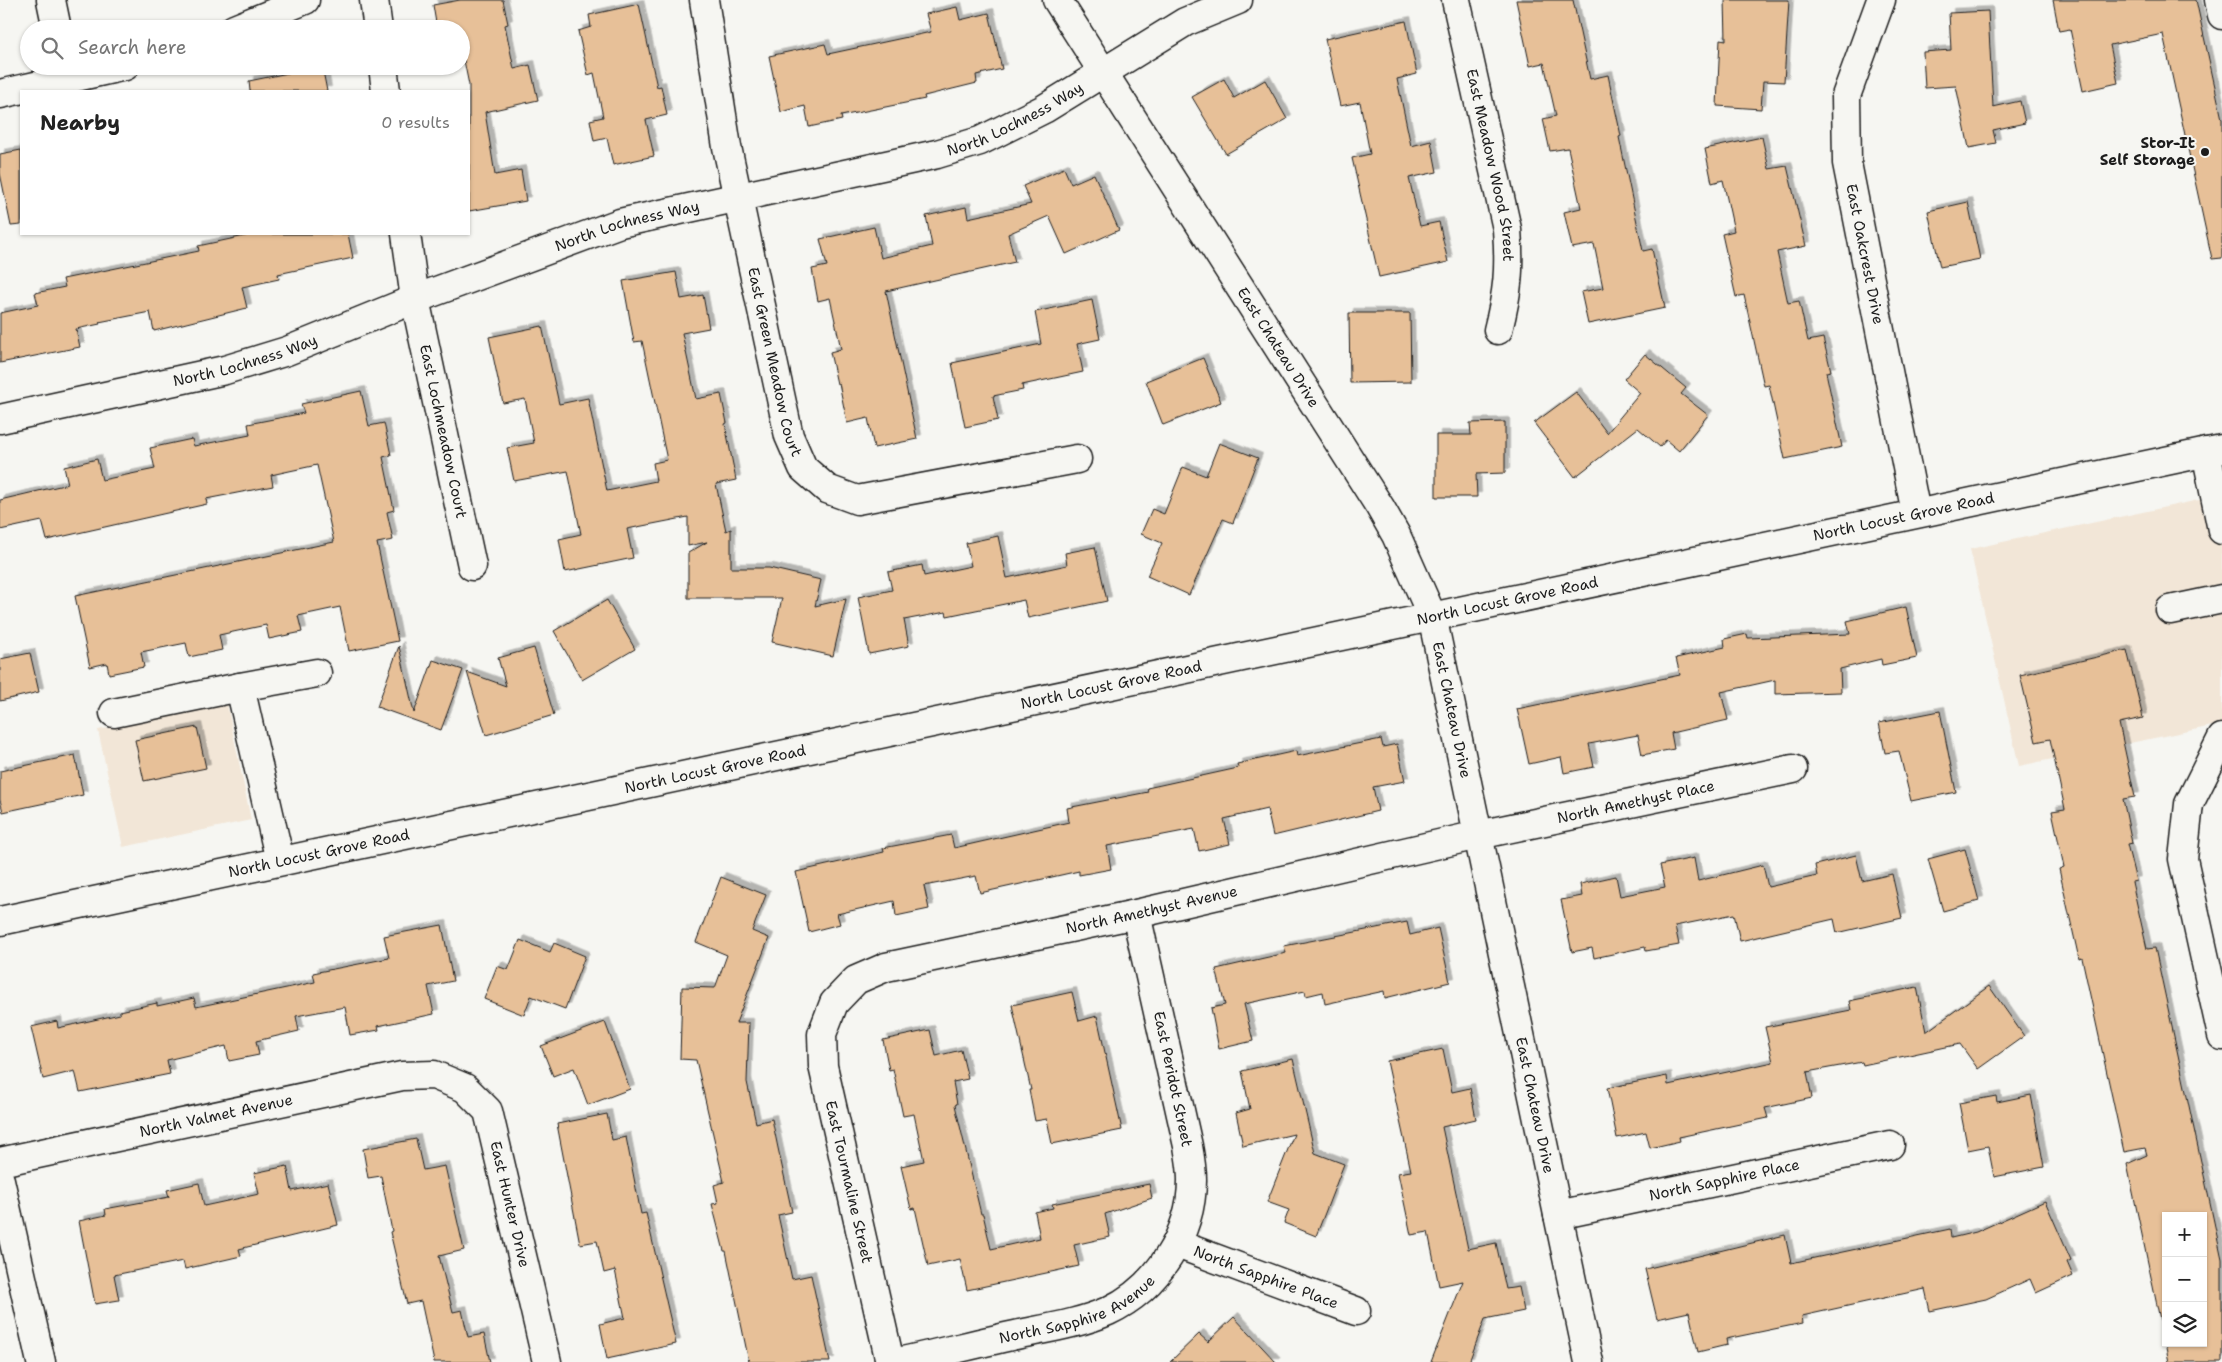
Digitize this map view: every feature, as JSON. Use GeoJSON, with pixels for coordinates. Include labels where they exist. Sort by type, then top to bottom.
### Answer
{"type":"FeatureCollection","features":[{"type":"Feature","properties":{"kind":"street"},"geometry":{"type":"LineString","coordinates":[[51,0],[55,20]]}},
{"type":"Feature","properties":{"kind":"street"},"geometry":{"type":"LineString","coordinates":[[256,20],[305,0]]}},
{"type":"Feature","properties":{"kind":"street"},"geometry":{"type":"LineString","coordinates":[[374,0],[377,20]]}},
{"type":"Feature","properties":{"kind":"street","name":"East Green Meadow Court"},"geometry":{"type":"LineString","coordinates":[[704,0],[727,147],[789,436],[803,468],[827,489],[857,500],[1077,459]]}},
{"type":"Feature","properties":{"kind":"street","name":"East Chateau Drive"},"geometry":{"type":"LineString","coordinates":[[1057,0],[1380,507],[1396,535],[1432,616],[1589,1362]]}},
{"type":"Feature","properties":{"kind":"street","name":"North Lochness Way"},"geometry":{"type":"LineString","coordinates":[[0,419],[225,370],[287,351],[415,299],[620,223],[938,154],[980,141],[1044,109],[1104,74],[1185,22],[1238,0]]}},
{"type":"Feature","properties":{"kind":"street","name":"East Meadow Wood Street"},"geometry":{"type":"LineString","coordinates":[[1456,0],[1507,229],[1510,265],[1506,297],[1498,330]]}},
{"type":"Feature","properties":{"kind":"street","name":"East Oakcrest Drive"},"geometry":{"type":"LineString","coordinates":[[1882,0],[1846,96],[1847,163],[1916,513]]}},
{"type":"Feature","properties":{"kind":"street"},"geometry":{"type":"LineString","coordinates":[[2219,0],[2222,15]]}},
{"type":"Feature","properties":{"kind":"street"},"geometry":{"type":"LineString","coordinates":[[0,94],[60,75]]}},
{"type":"Feature","properties":{"kind":"street"},"geometry":{"type":"LineString","coordinates":[[384,75],[386,90]]}},
{"type":"Feature","properties":{"kind":"street","name":"East Lochmeadow Court"},"geometry":{"type":"LineString","coordinates":[[406,235],[415,299],[472,566]]}},
{"type":"Feature","properties":{"kind":"street"},"geometry":{"type":"LineString","coordinates":[[2214,451],[2222,530]]}},
{"type":"Feature","properties":{"kind":"street","name":"North Locust Grove Road"},"geometry":{"type":"LineString","coordinates":[[0,921],[280,860],[2214,451]]}},
{"type":"Feature","properties":{"kind":"street"},"geometry":{"type":"LineString","coordinates":[[2170,610],[2222,599]]}},
{"type":"Feature","properties":{"kind":"street"},"geometry":{"type":"LineString","coordinates":[[114,712],[317,673]]}},
{"type":"Feature","properties":{"kind":"street"},"geometry":{"type":"LineString","coordinates":[[240,687],[280,860]]}},
{"type":"Feature","properties":{"kind":"street"},"geometry":{"type":"LineString","coordinates":[[2222,738],[2189,804],[2184,859],[2222,1036]]}},
{"type":"Feature","properties":{"kind":"street","name":"North Amethyst Place"},"geometry":{"type":"LineString","coordinates":[[1478,835],[1793,769]]}},
{"type":"Feature","properties":{"kind":"street","name":"North Amethyst Avenue"},"geometry":{"type":"LineString","coordinates":[[834,1003],[856,980],[886,967],[1136,914],[1478,835]]}},
{"type":"Feature","properties":{"kind":"street","name":"East Peridot Street"},"geometry":{"type":"LineString","coordinates":[[1136,914],[1188,1146],[1192,1180],[1188,1212],[1177,1244]]}},
{"type":"Feature","properties":{"kind":"street","name":"East Tourmaline Street"},"geometry":{"type":"LineString","coordinates":[[834,1003],[822,1034],[823,1066],[890,1362]]}},
{"type":"Feature","properties":{"kind":"street","name":"North Valmet Avenue"},"geometry":{"type":"LineString","coordinates":[[0,1162],[402,1076],[434,1076]]}},
{"type":"Feature","properties":{"kind":"street","name":"East Hunter Drive"},"geometry":{"type":"LineString","coordinates":[[434,1076],[465,1088],[488,1111],[547,1362]]}},
{"type":"Feature","properties":{"kind":"street","name":"North Sapphire Place"},"geometry":{"type":"LineString","coordinates":[[1558,1214],[1890,1145]]}},
{"type":"Feature","properties":{"kind":"street"},"geometry":{"type":"LineString","coordinates":[[0,1180],[41,1362]]}},
{"type":"Feature","properties":{"kind":"street","name":"North Sapphire Place"},"geometry":{"type":"LineString","coordinates":[[1177,1244],[1356,1311]]}},
{"type":"Feature","properties":{"kind":"street","name":"North Sapphire Avenue"},"geometry":{"type":"LineString","coordinates":[[898,1362],[1078,1321],[1108,1310],[1136,1294],[1159,1271],[1177,1244]]}},
{"type":"Feature","properties":{"kind":"shaded area"},"geometry":{"type":"Polygon","coordinates":[[[2222,495],[2222,724],[2019,766],[1970,549],[2222,495]]]}},
{"type":"Feature","properties":{"kind":"shaded area"},"geometry":{"type":"Polygon","coordinates":[[[227,704],[251,820],[123,847],[98,730],[227,704]]]}},
{"type":"Feature","properties":{"kind":"building"},"geometry":{"type":"Polygon","coordinates":[[[460,0],[503,0],[508,24],[505,25],[514,69],[530,65],[538,100],[485,112],[495,175],[521,170],[526,201],[470,211],[470,90],[467,75],[470,75],[470,20],[436,20],[433,5],[460,0]]]}},
{"type":"Feature","properties":{"kind":"building"},"geometry":{"type":"Polygon","coordinates":[[[1516,0],[1573,0],[1590,79],[1608,75],[1643,251],[1652,249],[1665,308],[1588,324],[1581,292],[1603,288],[1594,244],[1572,248],[1564,212],[1581,208],[1568,148],[1550,151],[1543,119],[1556,116],[1544,63],[1530,66],[1516,0]]]}},
{"type":"Feature","properties":{"kind":"building"},"geometry":{"type":"Polygon","coordinates":[[[1725,0],[1789,0],[1784,82],[1763,81],[1761,109],[1717,106],[1720,39],[1726,40],[1725,0]]]}},
{"type":"Feature","properties":{"kind":"building"},"geometry":{"type":"Polygon","coordinates":[[[2053,0],[2196,0],[2222,119],[2222,258],[2212,259],[2163,34],[2110,45],[2118,83],[2083,91],[2070,29],[2059,31],[2053,0]]]}},
{"type":"Feature","properties":{"kind":"building"},"geometry":{"type":"Polygon","coordinates":[[[639,4],[657,87],[661,86],[667,115],[646,120],[654,156],[613,165],[607,138],[594,141],[590,120],[603,117],[594,73],[588,75],[578,31],[591,27],[589,15],[639,4]]]}},
{"type":"Feature","properties":{"kind":"building"},"geometry":{"type":"Polygon","coordinates":[[[957,7],[960,20],[989,13],[1002,69],[976,75],[977,83],[924,96],[925,99],[841,116],[842,120],[809,127],[805,106],[781,112],[769,56],[825,44],[828,54],[931,32],[926,14],[957,7]]]}},
{"type":"Feature","properties":{"kind":"building"},"geometry":{"type":"Polygon","coordinates":[[[1988,11],[1993,107],[2020,101],[2025,123],[1993,130],[1996,143],[1969,148],[1956,86],[1925,88],[1923,52],[1951,50],[1949,13],[1988,11]]]}},
{"type":"Feature","properties":{"kind":"building"},"geometry":{"type":"Polygon","coordinates":[[[1406,21],[1417,74],[1397,79],[1411,146],[1431,141],[1437,172],[1409,178],[1420,226],[1439,222],[1448,262],[1379,277],[1352,158],[1370,154],[1360,102],[1340,106],[1325,39],[1406,21]]]}},
{"type":"Feature","properties":{"kind":"building"},"geometry":{"type":"Polygon","coordinates":[[[278,75],[324,75],[327,90],[250,90],[249,81],[278,75]]]}},
{"type":"Feature","properties":{"kind":"building"},"geometry":{"type":"Polygon","coordinates":[[[1224,79],[1234,98],[1265,80],[1287,119],[1226,154],[1192,97],[1224,79]]]}},
{"type":"Feature","properties":{"kind":"building"},"geometry":{"type":"Polygon","coordinates":[[[1762,137],[1769,169],[1787,166],[1806,246],[1777,252],[1788,303],[1799,301],[1808,341],[1823,338],[1831,371],[1826,372],[1842,447],[1785,459],[1769,385],[1764,386],[1744,295],[1736,297],[1722,234],[1734,231],[1723,180],[1712,183],[1705,149],[1762,137]]]}},
{"type":"Feature","properties":{"kind":"building"},"geometry":{"type":"Polygon","coordinates":[[[20,150],[20,225],[11,226],[0,173],[0,154],[20,150]]]}},
{"type":"Feature","properties":{"kind":"building"},"geometry":{"type":"Polygon","coordinates":[[[1064,168],[1071,184],[1094,174],[1119,230],[1066,254],[1049,216],[1008,234],[1015,262],[886,291],[917,439],[874,448],[868,418],[847,423],[839,383],[837,384],[830,352],[841,349],[830,298],[818,301],[812,269],[827,266],[820,239],[874,227],[881,258],[932,246],[926,216],[966,207],[968,218],[1031,204],[1023,186],[1064,168]]]}},
{"type":"Feature","properties":{"kind":"building"},"geometry":{"type":"Polygon","coordinates":[[[1968,202],[1980,259],[1940,267],[1928,211],[1968,202]]]}},
{"type":"Feature","properties":{"kind":"building"},"geometry":{"type":"Polygon","coordinates":[[[249,235],[348,235],[353,258],[278,274],[279,279],[242,287],[247,308],[154,331],[150,312],[99,322],[100,324],[76,329],[80,347],[0,363],[0,313],[38,305],[35,293],[65,287],[63,279],[199,251],[198,246],[249,235]]]}},
{"type":"Feature","properties":{"kind":"building"},"geometry":{"type":"Polygon","coordinates":[[[676,272],[681,299],[703,295],[709,328],[682,333],[696,399],[721,394],[727,423],[725,424],[736,480],[716,484],[726,531],[731,529],[731,568],[769,568],[821,580],[815,606],[846,599],[833,656],[772,642],[782,598],[688,598],[688,553],[707,542],[688,546],[688,517],[627,529],[633,558],[565,572],[559,539],[581,534],[568,471],[514,481],[507,448],[534,443],[525,399],[503,403],[489,337],[542,326],[559,404],[588,398],[607,491],[656,481],[653,463],[667,460],[642,341],[634,342],[623,281],[676,272]]]}},
{"type":"Feature","properties":{"kind":"building"},"geometry":{"type":"Polygon","coordinates":[[[1092,300],[1100,339],[1077,344],[1083,372],[1022,385],[1023,390],[993,396],[998,420],[965,427],[952,363],[1041,344],[1035,312],[1092,300]]]}},
{"type":"Feature","properties":{"kind":"building"},"geometry":{"type":"Polygon","coordinates":[[[1349,313],[1410,313],[1411,382],[1350,383],[1349,313]]]}},
{"type":"Feature","properties":{"kind":"building"},"geometry":{"type":"Polygon","coordinates":[[[1645,354],[1686,388],[1681,394],[1708,415],[1679,451],[1666,440],[1660,447],[1638,428],[1575,477],[1534,423],[1576,392],[1607,433],[1640,393],[1624,379],[1645,354]]]}},
{"type":"Feature","properties":{"kind":"building"},"geometry":{"type":"Polygon","coordinates":[[[1203,358],[1221,402],[1163,425],[1146,381],[1203,358]]]}},
{"type":"Feature","properties":{"kind":"building"},"geometry":{"type":"Polygon","coordinates":[[[361,391],[369,426],[384,423],[391,455],[383,457],[394,510],[387,512],[393,540],[377,543],[398,641],[349,651],[340,607],[298,616],[302,632],[269,639],[266,625],[219,635],[222,650],[189,657],[186,643],[141,652],[144,667],[109,674],[107,663],[90,667],[75,596],[334,542],[317,465],[271,475],[273,486],[206,499],[207,504],[47,540],[42,521],[0,530],[0,500],[68,484],[64,467],[97,459],[102,480],[155,469],[150,448],[192,439],[194,446],[250,435],[248,424],[304,413],[301,404],[361,391]]]}},
{"type":"Feature","properties":{"kind":"building"},"geometry":{"type":"Polygon","coordinates":[[[1505,422],[1505,473],[1476,474],[1477,497],[1436,497],[1436,435],[1471,435],[1470,423],[1505,422]]]}},
{"type":"Feature","properties":{"kind":"building"},"geometry":{"type":"Polygon","coordinates":[[[1219,443],[1258,458],[1233,523],[1223,519],[1189,595],[1147,576],[1162,543],[1141,534],[1152,509],[1164,514],[1183,467],[1206,476],[1219,443]]]}},
{"type":"Feature","properties":{"kind":"building"},"geometry":{"type":"Polygon","coordinates":[[[998,536],[1007,578],[1067,565],[1065,553],[1095,547],[1107,601],[1028,618],[1024,600],[947,616],[946,612],[904,620],[909,646],[869,654],[858,597],[892,590],[888,572],[922,565],[924,576],[971,566],[966,543],[998,536]]]}},
{"type":"Feature","properties":{"kind":"building"},"geometry":{"type":"Polygon","coordinates":[[[607,600],[635,649],[582,680],[554,631],[607,600]]]}},
{"type":"Feature","properties":{"kind":"building"},"geometry":{"type":"Polygon","coordinates":[[[1906,607],[1917,658],[1882,665],[1881,659],[1840,669],[1841,692],[1775,694],[1775,680],[1721,692],[1728,720],[1671,733],[1674,749],[1642,755],[1638,735],[1589,744],[1594,767],[1564,773],[1561,757],[1529,764],[1517,709],[1680,675],[1676,658],[1725,647],[1724,639],[1747,634],[1748,638],[1850,634],[1847,621],[1906,607]]]}},
{"type":"Feature","properties":{"kind":"building"},"geometry":{"type":"Polygon","coordinates":[[[399,646],[414,713],[433,660],[463,670],[441,730],[377,707],[399,646]]]}},
{"type":"Feature","properties":{"kind":"building"},"geometry":{"type":"Polygon","coordinates":[[[534,648],[554,715],[486,735],[467,672],[506,686],[498,658],[534,648]]]}},
{"type":"Feature","properties":{"kind":"building"},"geometry":{"type":"Polygon","coordinates":[[[2127,650],[2143,718],[2119,723],[2135,797],[2123,799],[2132,843],[2127,844],[2136,881],[2132,882],[2147,949],[2155,948],[2222,1259],[2222,1362],[2169,1362],[2166,1347],[2207,1347],[2207,1212],[2162,1212],[2162,1329],[2127,1164],[2147,1155],[2145,1148],[2124,1152],[2082,958],[2079,959],[2059,869],[2064,867],[2052,811],[2065,809],[2050,739],[2036,742],[2020,675],[2127,650]]]}},
{"type":"Feature","properties":{"kind":"building"},"geometry":{"type":"Polygon","coordinates":[[[30,653],[39,692],[0,701],[0,659],[30,653]]]}},
{"type":"Feature","properties":{"kind":"building"},"geometry":{"type":"Polygon","coordinates":[[[1940,711],[1956,792],[1911,801],[1899,751],[1885,753],[1879,723],[1940,711]]]}},
{"type":"Feature","properties":{"kind":"building"},"geometry":{"type":"Polygon","coordinates":[[[197,727],[206,768],[144,781],[135,740],[197,727]]]}},
{"type":"Feature","properties":{"kind":"building"},"geometry":{"type":"Polygon","coordinates":[[[1381,739],[1383,747],[1397,744],[1405,781],[1373,787],[1378,811],[1273,836],[1267,809],[1224,819],[1230,844],[1199,851],[1194,829],[1107,846],[1111,869],[1079,875],[1079,871],[980,893],[976,876],[924,886],[929,909],[896,916],[894,901],[837,914],[840,924],[809,932],[796,872],[884,852],[883,848],[951,835],[954,848],[1069,822],[1067,808],[1148,792],[1147,788],[1238,768],[1237,764],[1296,751],[1297,756],[1381,739]]]}},
{"type":"Feature","properties":{"kind":"building"},"geometry":{"type":"Polygon","coordinates":[[[75,755],[83,795],[3,812],[0,800],[0,771],[75,755]]]}},
{"type":"Feature","properties":{"kind":"building"},"geometry":{"type":"Polygon","coordinates":[[[1965,849],[1979,901],[1943,911],[1928,859],[1965,849]]]}},
{"type":"Feature","properties":{"kind":"building"},"geometry":{"type":"Polygon","coordinates":[[[1856,855],[1862,881],[1892,874],[1902,918],[1837,933],[1834,919],[1740,941],[1734,914],[1675,926],[1679,945],[1646,951],[1645,947],[1594,958],[1592,948],[1572,952],[1561,900],[1582,896],[1580,884],[1616,876],[1620,896],[1665,887],[1660,865],[1694,858],[1698,881],[1763,865],[1768,887],[1817,876],[1815,865],[1856,855]]]}},
{"type":"Feature","properties":{"kind":"building"},"geometry":{"type":"Polygon","coordinates":[[[721,877],[766,895],[752,931],[769,938],[736,1023],[749,1023],[747,1082],[756,1123],[772,1119],[792,1212],[778,1215],[792,1279],[811,1275],[830,1362],[749,1362],[726,1251],[724,1251],[712,1204],[718,1203],[714,1185],[724,1182],[696,1060],[680,1059],[682,987],[715,988],[727,955],[696,942],[721,877]]]}},
{"type":"Feature","properties":{"kind":"building"},"geometry":{"type":"Polygon","coordinates":[[[1407,922],[1410,935],[1438,928],[1450,982],[1385,998],[1384,991],[1325,1004],[1323,992],[1306,996],[1305,991],[1244,1004],[1253,1041],[1219,1049],[1211,1008],[1225,1005],[1216,969],[1286,953],[1284,946],[1407,922]]]}},
{"type":"Feature","properties":{"kind":"building"},"geometry":{"type":"Polygon","coordinates":[[[442,925],[453,981],[428,986],[434,1014],[378,1026],[379,1030],[350,1035],[345,1007],[296,1016],[299,1031],[256,1041],[259,1055],[229,1061],[226,1046],[167,1060],[170,1074],[80,1092],[75,1071],[43,1079],[31,1027],[57,1021],[58,1028],[120,1014],[120,1011],[194,998],[196,1007],[315,982],[313,973],[389,958],[384,936],[442,925]]]}},
{"type":"Feature","properties":{"kind":"building"},"geometry":{"type":"Polygon","coordinates":[[[520,940],[550,952],[554,943],[585,956],[565,1009],[531,996],[524,1015],[484,999],[497,966],[508,970],[520,940]]]}},
{"type":"Feature","properties":{"kind":"building"},"geometry":{"type":"Polygon","coordinates":[[[1989,986],[2024,1036],[1978,1069],[1960,1044],[1863,1065],[1862,1062],[1807,1072],[1812,1098],[1765,1108],[1768,1118],[1679,1137],[1680,1141],[1650,1148],[1646,1132],[1617,1138],[1607,1088],[1667,1076],[1668,1085],[1773,1062],[1765,1027],[1851,1010],[1849,1001],[1917,987],[1926,1032],[1989,986]]]}},
{"type":"Feature","properties":{"kind":"building"},"geometry":{"type":"Polygon","coordinates":[[[1072,992],[1079,1021],[1097,1016],[1122,1130],[1052,1144],[1047,1119],[1035,1121],[1029,1090],[1031,1090],[1012,1005],[1072,992]]]}},
{"type":"Feature","properties":{"kind":"building"},"geometry":{"type":"Polygon","coordinates":[[[605,1022],[630,1089],[588,1105],[574,1068],[553,1076],[541,1046],[605,1022]]]}},
{"type":"Feature","properties":{"kind":"building"},"geometry":{"type":"Polygon","coordinates":[[[930,1030],[936,1056],[961,1050],[968,1079],[953,1082],[957,1104],[955,1105],[991,1249],[1040,1238],[1035,1212],[1053,1208],[1052,1204],[1149,1184],[1152,1198],[1105,1214],[1110,1237],[1074,1245],[1079,1266],[967,1290],[960,1259],[928,1266],[915,1208],[911,1209],[901,1166],[924,1161],[914,1114],[903,1116],[893,1069],[889,1070],[883,1040],[930,1030]]]}},
{"type":"Feature","properties":{"kind":"building"},"geometry":{"type":"Polygon","coordinates":[[[1443,1049],[1452,1092],[1470,1088],[1476,1119],[1442,1127],[1468,1249],[1496,1243],[1506,1289],[1519,1287],[1524,1311],[1485,1319],[1469,1362],[1431,1362],[1463,1281],[1439,1286],[1428,1232],[1411,1235],[1398,1173],[1411,1171],[1387,1061],[1443,1049]]]}},
{"type":"Feature","properties":{"kind":"building"},"geometry":{"type":"Polygon","coordinates":[[[1293,1059],[1315,1153],[1344,1164],[1316,1236],[1284,1223],[1289,1210],[1267,1202],[1294,1134],[1243,1146],[1236,1113],[1250,1109],[1242,1071],[1293,1059]]]}},
{"type":"Feature","properties":{"kind":"building"},"geometry":{"type":"Polygon","coordinates":[[[2031,1095],[2044,1167],[1994,1177],[1988,1146],[1968,1150],[1959,1103],[1996,1096],[1997,1102],[2031,1095]]]}},
{"type":"Feature","properties":{"kind":"building"},"geometry":{"type":"Polygon","coordinates":[[[607,1114],[612,1140],[626,1137],[641,1214],[646,1213],[676,1344],[607,1359],[600,1324],[625,1318],[615,1270],[604,1273],[597,1241],[580,1244],[557,1124],[607,1114]]]}},
{"type":"Feature","properties":{"kind":"building"},"geometry":{"type":"Polygon","coordinates":[[[416,1139],[423,1170],[445,1166],[464,1250],[439,1256],[453,1312],[462,1310],[468,1337],[484,1334],[490,1362],[434,1362],[421,1301],[407,1304],[390,1232],[392,1231],[381,1176],[368,1178],[363,1149],[416,1139]]]}},
{"type":"Feature","properties":{"kind":"building"},"geometry":{"type":"Polygon","coordinates":[[[287,1166],[292,1191],[328,1183],[338,1225],[239,1249],[241,1256],[185,1269],[183,1261],[114,1275],[119,1300],[95,1304],[79,1221],[106,1215],[105,1209],[169,1197],[167,1190],[199,1183],[204,1206],[259,1194],[254,1173],[287,1166]]]}},
{"type":"Feature","properties":{"kind":"building"},"geometry":{"type":"Polygon","coordinates":[[[2045,1201],[2071,1260],[2067,1262],[2073,1276],[2036,1293],[2030,1279],[1986,1299],[1930,1311],[1925,1289],[1802,1316],[1803,1323],[1726,1339],[1727,1345],[1698,1352],[1689,1312],[1657,1319],[1645,1269],[1785,1235],[1791,1263],[1950,1229],[1951,1238],[1976,1232],[2045,1201]]]}},
{"type":"Feature","properties":{"kind":"building"},"geometry":{"type":"Polygon","coordinates":[[[1234,1317],[1276,1362],[1170,1362],[1199,1334],[1208,1342],[1234,1317]]]}},
{"type":"Feature","properties":{"kind":"place","name":"Stor-It Self Storage"},"geometry":{"type":"Point","coordinates":[2205,152]}}]}
